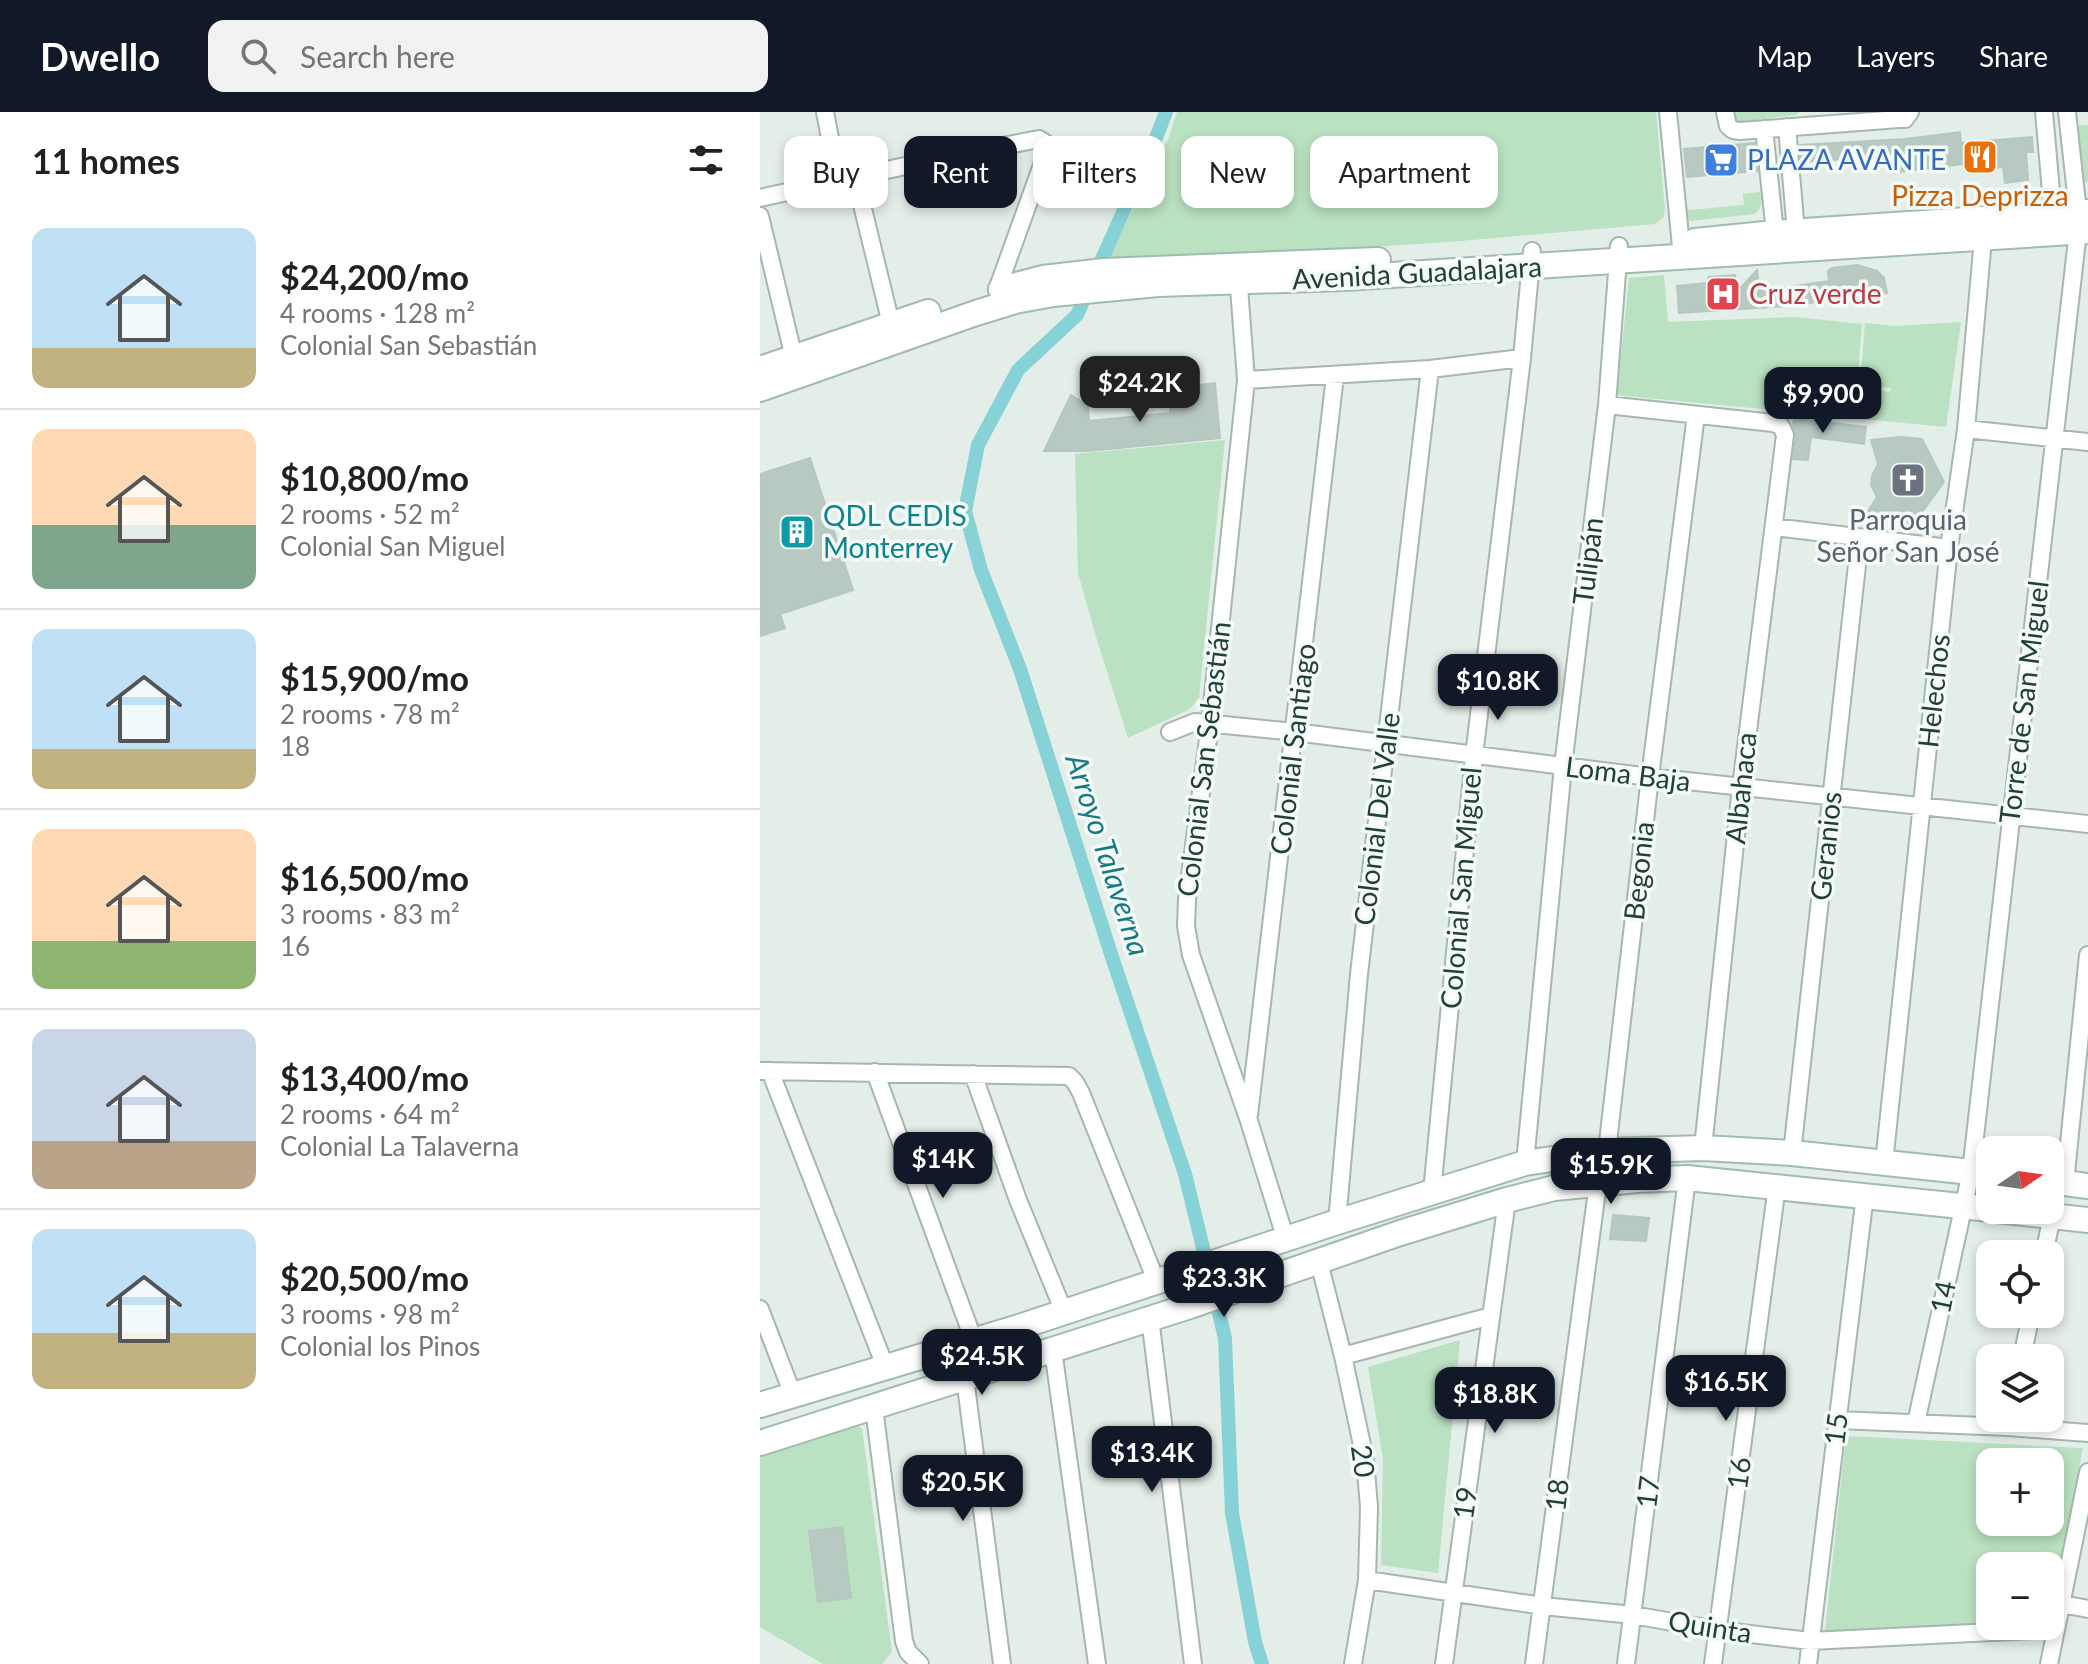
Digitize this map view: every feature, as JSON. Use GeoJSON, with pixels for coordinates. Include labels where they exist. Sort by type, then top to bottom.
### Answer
{"type":"FeatureCollection","features":[{"type":"Feature","properties":{"kind":"street"},"geometry":{"type":"LineString","coordinates":[[825,112],[833,136]]}},
{"type":"Feature","properties":{"kind":"street"},"geometry":{"type":"LineString","coordinates":[[1668,112],[1682,250]]}},
{"type":"Feature","properties":{"kind":"street"},"geometry":{"type":"LineString","coordinates":[[1725,112],[1728,126],[1733,130],[1787,127],[1810,119],[1905,119],[1910,112]]}},
{"type":"Feature","properties":{"kind":"street"},"geometry":{"type":"LineString","coordinates":[[2044,112],[2053,214]]}},
{"type":"Feature","properties":{"kind":"street","name":"Torre de San Miguel"},"geometry":{"type":"LineString","coordinates":[[1983,1136],[2012,815],[2054,438],[2083,221],[2067,112]]}},
{"type":"Feature","properties":{"kind":"street"},"geometry":{"type":"LineString","coordinates":[[1787,127],[1798,236]]}},
{"type":"Feature","properties":{"kind":"street"},"geometry":{"type":"LineString","coordinates":[[1764,129],[1798,236]]}},
{"type":"Feature","properties":{"kind":"street"},"geometry":{"type":"LineString","coordinates":[[888,169],[1033,139],[1044,142],[1046,154],[997,290]]}},
{"type":"Feature","properties":{"kind":"street"},"geometry":{"type":"LineString","coordinates":[[760,198],[784,192]]}},
{"type":"Feature","properties":{"kind":"street"},"geometry":{"type":"LineString","coordinates":[[856,208],[891,324]]}},
{"type":"Feature","properties":{"kind":"street","name":"Avenida Guadalajara"},"geometry":{"type":"LineString","coordinates":[[1984,228],[2053,214],[2083,221]]}},
{"type":"Feature","properties":{"kind":"street"},"geometry":{"type":"LineString","coordinates":[[760,216],[794,358]]}},
{"type":"Feature","properties":{"kind":"street","name":"Avenida Guadalajara"},"geometry":{"type":"LineString","coordinates":[[760,369],[997,290],[1068,274],[1098,280],[1158,284],[1238,273],[1360,277],[1531,259],[1682,250],[1798,236],[2083,221]]}},
{"type":"Feature","properties":{"kind":"street","name":"Helechos"},"geometry":{"type":"LineString","coordinates":[[1884,1163],[1949,548],[1966,429],[1984,228]]}},
{"type":"Feature","properties":{"kind":"street","name":"Avenida Guadalajara"},"geometry":{"type":"LineString","coordinates":[[1682,250],[1798,236]]}},
{"type":"Feature","properties":{"kind":"street","name":"Tulipán"},"geometry":{"type":"LineString","coordinates":[[1525,1163],[1563,766],[1607,405],[1619,254]]}},
{"type":"Feature","properties":{"kind":"street","name":"Colonial San Miguel"},"geometry":{"type":"LineString","coordinates":[[1432,1192],[1474,756],[1531,259]]}},
{"type":"Feature","properties":{"kind":"street","name":"Colonial San Sebastián"},"geometry":{"type":"LineString","coordinates":[[1238,273],[1246,380],[1186,926],[1191,955],[1249,1121],[1286,1240]]}},
{"type":"Feature","properties":{"kind":"street","name":"Avenida Guadalajara"},"geometry":{"type":"LineString","coordinates":[[760,389],[976,313],[1098,280]]}},
{"type":"Feature","properties":{"kind":"street"},"geometry":{"type":"LineString","coordinates":[[1246,380],[1430,369],[1522,358]]}},
{"type":"Feature","properties":{"kind":"street","name":"Colonial Del Valle"},"geometry":{"type":"LineString","coordinates":[[1337,1222],[1359,974],[1430,369]]}},
{"type":"Feature","properties":{"kind":"street","name":"Colonial Santiago"},"geometry":{"type":"LineString","coordinates":[[1249,1121],[1335,376]]}},
{"type":"Feature","properties":{"kind":"street"},"geometry":{"type":"LineString","coordinates":[[1607,405],[1696,415]]}},
{"type":"Feature","properties":{"kind":"street","name":"Albahaca"},"geometry":{"type":"LineString","coordinates":[[1696,415],[1773,423],[1784,430],[1785,441],[1741,787],[1703,1148]]}},
{"type":"Feature","properties":{"kind":"street","name":"Begonia"},"geometry":{"type":"LineString","coordinates":[[1598,1183],[1607,1151],[1696,415]]}},
{"type":"Feature","properties":{"kind":"street"},"geometry":{"type":"LineString","coordinates":[[1966,429],[2088,442]]}},
{"type":"Feature","properties":{"kind":"street"},"geometry":{"type":"LineString","coordinates":[[1774,527],[1949,548]]}},
{"type":"Feature","properties":{"kind":"street","name":"Geranios"},"geometry":{"type":"LineString","coordinates":[[1792,1153],[1860,538]]}},
{"type":"Feature","properties":{"kind":"street","name":"Loma Baja"},"geometry":{"type":"LineString","coordinates":[[1170,732],[1195,722],[1295,732],[1650,777],[2088,824]]}},
{"type":"Feature","properties":{"kind":"street"},"geometry":{"type":"LineString","coordinates":[[2068,1183],[2088,955]]}},
{"type":"Feature","properties":{"kind":"street"},"geometry":{"type":"LineString","coordinates":[[885,1366],[765,1071],[1069,1076],[1081,1093],[1165,1280]]}},
{"type":"Feature","properties":{"kind":"street"},"geometry":{"type":"LineString","coordinates":[[875,1072],[974,1341]]}},
{"type":"Feature","properties":{"kind":"street"},"geometry":{"type":"LineString","coordinates":[[973,1074],[1018,1200],[1064,1312]]}},
{"type":"Feature","properties":{"kind":"street"},"geometry":{"type":"LineString","coordinates":[[760,1405],[1016,1328],[1525,1163],[1607,1151],[1703,1148],[1792,1153],[1976,1173]]}},
{"type":"Feature","properties":{"kind":"street"},"geometry":{"type":"LineString","coordinates":[[760,1443],[1190,1306],[1400,1233],[1554,1188],[1687,1178],[1976,1208]]}},
{"type":"Feature","properties":{"kind":"street","name":"17"},"geometry":{"type":"LineString","coordinates":[[1626,1664],[1687,1178]]}},
{"type":"Feature","properties":{"kind":"street","name":"14"},"geometry":{"type":"LineString","coordinates":[[1916,1423],[1962,1206],[1976,1180]]}},
{"type":"Feature","properties":{"kind":"street","name":"18"},"geometry":{"type":"LineString","coordinates":[[1534,1664],[1598,1183]]}},
{"type":"Feature","properties":{"kind":"street","name":"16"},"geometry":{"type":"LineString","coordinates":[[1713,1664],[1777,1186]]}},
{"type":"Feature","properties":{"kind":"street","name":"15"},"geometry":{"type":"LineString","coordinates":[[1808,1664],[1865,1195]]}},
{"type":"Feature","properties":{"kind":"street","name":"19"},"geometry":{"type":"LineString","coordinates":[[1444,1664],[1507,1200]]}},
{"type":"Feature","properties":{"kind":"street"},"geometry":{"type":"LineString","coordinates":[[2064,1217],[2088,1220]]}},
{"type":"Feature","properties":{"kind":"street","name":"20"},"geometry":{"type":"LineString","coordinates":[[1319,1262],[1365,1459],[1369,1507],[1367,1580],[1353,1664]]}},
{"type":"Feature","properties":{"kind":"street"},"geometry":{"type":"LineString","coordinates":[[760,1309],[793,1395]]}},
{"type":"Feature","properties":{"kind":"street"},"geometry":{"type":"LineString","coordinates":[[1343,1356],[1491,1316]]}},
{"type":"Feature","properties":{"kind":"street"},"geometry":{"type":"LineString","coordinates":[[1150,1318],[1193,1664]]}},
{"type":"Feature","properties":{"kind":"street"},"geometry":{"type":"LineString","coordinates":[[1016,1328],[1024,1359]]}},
{"type":"Feature","properties":{"kind":"street"},"geometry":{"type":"LineString","coordinates":[[1053,1350],[1097,1664]]}},
{"type":"Feature","properties":{"kind":"street"},"geometry":{"type":"LineString","coordinates":[[965,1378],[1002,1664]]}},
{"type":"Feature","properties":{"kind":"street"},"geometry":{"type":"LineString","coordinates":[[874,1408],[904,1641],[917,1663]]}},
{"type":"Feature","properties":{"kind":"street"},"geometry":{"type":"LineString","coordinates":[[1837,1420],[1976,1423]]}},
{"type":"Feature","properties":{"kind":"street"},"geometry":{"type":"LineString","coordinates":[[2064,1430],[2088,1433]]}},
{"type":"Feature","properties":{"kind":"street"},"geometry":{"type":"LineString","coordinates":[[2064,1594],[2088,1472]]}},
{"type":"Feature","properties":{"kind":"street","name":"Quinta"},"geometry":{"type":"LineString","coordinates":[[1367,1580],[1810,1641],[1976,1633]]}},
{"type":"Feature","properties":{"kind":"street"},"geometry":{"type":"LineString","coordinates":[[2064,1604],[2088,1609]]}},
{"type":"Feature","properties":{"kind":"street"},"geometry":{"type":"LineString","coordinates":[[2049,1664],[2054,1640]]}},
{"type":"Feature","properties":{"kind":"green space"},"geometry":{"type":"Polygon","coordinates":[[[1177,112],[1656,112],[1665,209],[1663,218],[1655,224],[1449,242],[1106,264],[1134,208],[1165,208],[1165,145],[1177,112]]]}},
{"type":"Feature","properties":{"kind":"green space"},"geometry":{"type":"Polygon","coordinates":[[[1734,112],[1800,112],[1741,122],[1736,121],[1734,112]]]}},
{"type":"Feature","properties":{"kind":"green space"},"geometry":{"type":"Polygon","coordinates":[[[2088,125],[2088,182],[2078,183],[2072,126],[2088,125]]]}},
{"type":"Feature","properties":{"kind":"green space"},"geometry":{"type":"Polygon","coordinates":[[[1760,192],[1761,204],[1754,214],[1691,221],[1686,219],[1680,203],[1685,202],[1689,210],[1744,205],[1743,194],[1760,192]]]}},
{"type":"Feature","properties":{"kind":"green space"},"geometry":{"type":"Polygon","coordinates":[[[1664,275],[1668,322],[1795,317],[1862,324],[1857,387],[1890,392],[1891,388],[1860,384],[1865,323],[1895,326],[1961,322],[1946,427],[1617,395],[1629,278],[1664,275]]]}},
{"type":"Feature","properties":{"kind":"green space"},"geometry":{"type":"Polygon","coordinates":[[[1225,440],[1199,697],[1190,709],[1128,738],[1078,573],[1075,454],[1225,440]]]}},
{"type":"Feature","properties":{"kind":"green space"},"geometry":{"type":"Polygon","coordinates":[[[1460,1340],[1438,1573],[1381,1565],[1383,1460],[1368,1367],[1460,1340]]]}},
{"type":"Feature","properties":{"kind":"green space"},"geometry":{"type":"Polygon","coordinates":[[[855,1425],[862,1428],[892,1652],[882,1664],[823,1664],[760,1627],[760,1453],[855,1425]]]}},
{"type":"Feature","properties":{"kind":"green space"},"geometry":{"type":"Polygon","coordinates":[[[1846,1436],[2083,1448],[2063,1552],[1976,1552],[1976,1626],[1825,1631],[1846,1436]]]}},
{"type":"Feature","properties":{"kind":"building"},"geometry":{"type":"Polygon","coordinates":[[[1960,132],[1961,143],[2032,137],[2033,152],[2026,152],[2028,180],[2005,183],[2003,167],[1972,171],[1971,163],[1892,173],[1890,156],[1801,162],[1800,145],[1905,139],[1960,132]]]}},
{"type":"Feature","properties":{"kind":"building","name":"PLAZA AVANTE"},"geometry":{"type":"Polygon","coordinates":[[[1754,143],[1757,171],[1687,177],[1684,149],[1754,143]]]}},
{"type":"Feature","properties":{"kind":"building"},"geometry":{"type":"Polygon","coordinates":[[[1857,265],[1877,271],[1884,278],[1887,293],[1838,305],[1837,299],[1789,306],[1679,313],[1677,286],[1708,283],[1709,277],[1735,275],[1737,292],[1757,270],[1760,291],[1829,281],[1828,271],[1832,268],[1857,265]]]}},
{"type":"Feature","properties":{"kind":"building"},"geometry":{"type":"Polygon","coordinates":[[[1215,383],[1220,438],[1089,451],[1044,451],[1071,395],[1088,406],[1089,421],[1170,413],[1170,399],[1184,387],[1215,383]]]}},
{"type":"Feature","properties":{"kind":"building"},"geometry":{"type":"Polygon","coordinates":[[[1794,418],[1866,427],[1864,444],[1811,437],[1808,460],[1793,459],[1796,436],[1794,418]]]}},
{"type":"Feature","properties":{"kind":"building"},"geometry":{"type":"Polygon","coordinates":[[[1901,437],[1922,439],[1944,482],[1914,523],[1889,523],[1886,517],[1866,514],[1877,497],[1871,485],[1878,464],[1871,440],[1901,437]]]}},
{"type":"Feature","properties":{"kind":"building","name":"QDL CEDIS Monterrey"},"geometry":{"type":"Polygon","coordinates":[[[810,458],[853,590],[780,614],[785,628],[760,636],[760,474],[810,458]]]}},
{"type":"Feature","properties":{"kind":"building"},"geometry":{"type":"Polygon","coordinates":[[[1613,1215],[1649,1218],[1646,1241],[1610,1239],[1613,1215]]]}},
{"type":"Feature","properties":{"kind":"building"},"geometry":{"type":"Polygon","coordinates":[[[842,1527],[851,1598],[818,1602],[809,1531],[842,1527]]]}},
{"type":"Feature","properties":{"kind":"waterway","name":"Arroyo Talaverna"},"geometry":{"type":"LineString","coordinates":[[1166,112],[1077,315],[1018,370],[978,445],[965,511],[981,570],[1020,669],[1185,1174],[1225,1338],[1232,1513],[1255,1642],[1262,1664]]}},
{"type":"Feature","properties":{"kind":"place","name":"Pizza Deprizza"},"geometry":{"type":"Point","coordinates":[1980,157]}},
{"type":"Feature","properties":{"kind":"place","name":"PLAZA AVANTE"},"geometry":{"type":"Point","coordinates":[1721,160]}},
{"type":"Feature","properties":{"kind":"place","name":"Cruz verde"},"geometry":{"type":"Point","coordinates":[1723,294]}},
{"type":"Feature","properties":{"kind":"place","name":"Parroquia Señor San José"},"geometry":{"type":"Point","coordinates":[1908,480]}},
{"type":"Feature","properties":{"kind":"place","name":"QDL CEDIS Monterrey"},"geometry":{"type":"Point","coordinates":[797,532]}}]}
